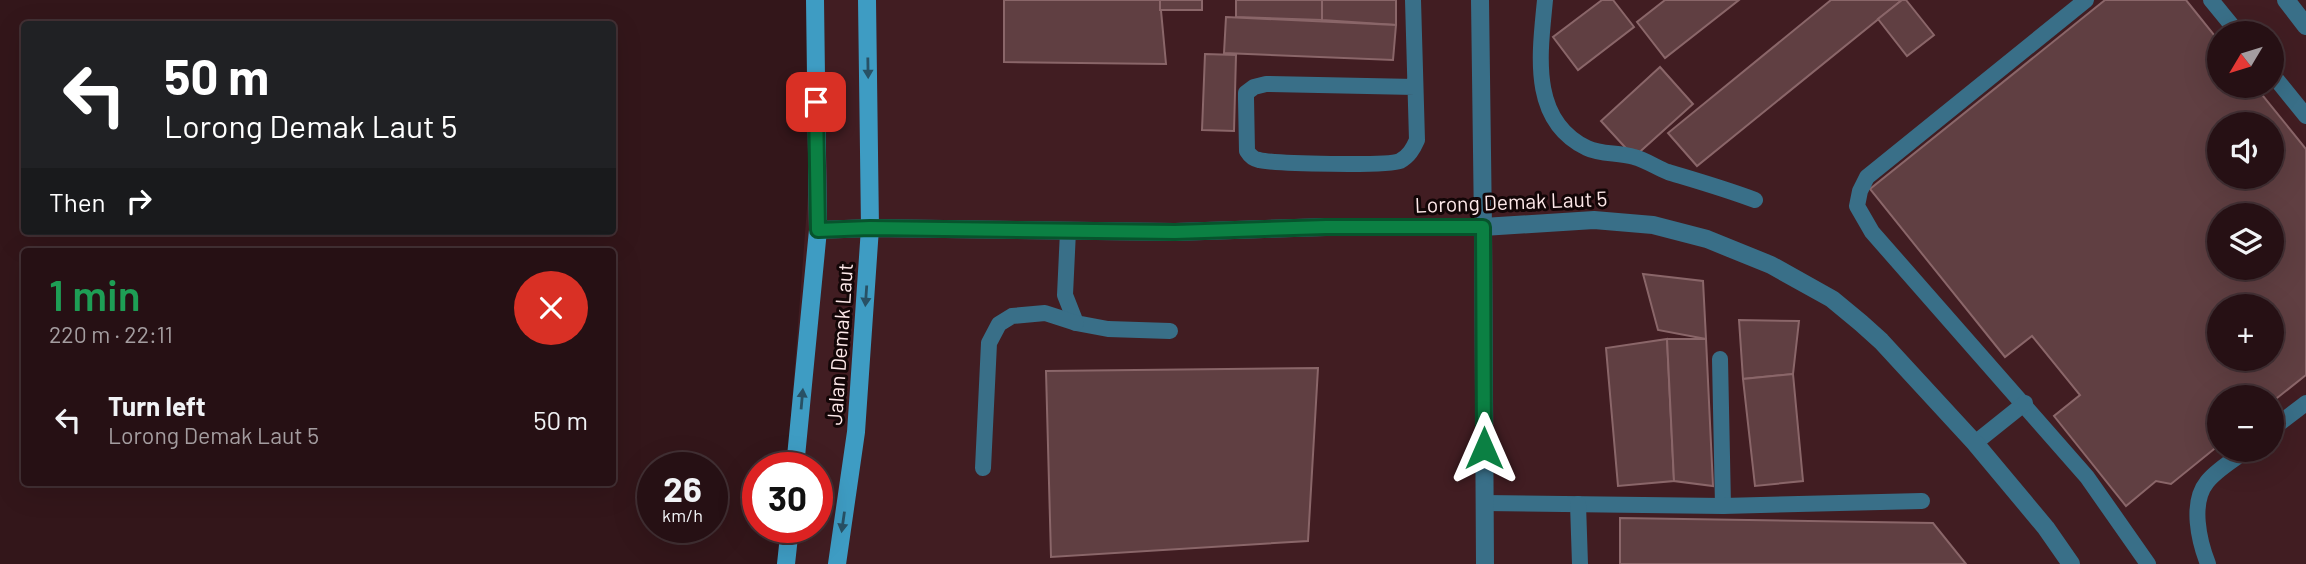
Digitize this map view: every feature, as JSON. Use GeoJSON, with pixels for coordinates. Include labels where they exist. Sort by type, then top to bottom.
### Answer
{"type":"FeatureCollection","features":[{"type":"Feature","properties":{"kind":"main road","name":"Jalan Demak Laut"},"geometry":{"type":"LineString","coordinates":[[796,452],[818,230],[815,0]]}},
{"type":"Feature","properties":{"kind":"main road","name":"Jalan Demak Laut"},"geometry":{"type":"LineString","coordinates":[[837,564],[856,432],[870,228],[867,0]]}},
{"type":"Feature","properties":{"kind":"main road"},"geometry":{"type":"LineString","coordinates":[[786,564],[788,543]]}},
{"type":"Feature","properties":{"kind":"street"},"geometry":{"type":"LineString","coordinates":[[1480,0],[1485,564]]}},
{"type":"Feature","properties":{"kind":"street"},"geometry":{"type":"LineString","coordinates":[[2286,0],[2306,26]]}},
{"type":"Feature","properties":{"kind":"street","name":"Lorong Demak Laut 5"},"geometry":{"type":"LineString","coordinates":[[818,230],[870,228],[1175,232],[1326,227],[1483,227],[1594,220],[1653,225],[1707,239],[1771,265],[1832,299],[1861,323],[1881,341],[1975,443],[2046,528],[2071,564]]}},
{"type":"Feature","properties":{"kind":"lane"},"geometry":{"type":"LineString","coordinates":[[1413,0],[1417,140],[1413,150],[1400,161],[1390,164],[1260,161],[1247,150],[1246,93],[1254,87],[1266,84],[1415,87]]}},
{"type":"Feature","properties":{"kind":"lane"},"geometry":{"type":"LineString","coordinates":[[1545,0],[1541,42],[1543,97],[1549,111],[1573,140],[1589,150],[1634,157],[1665,171],[1710,183],[1755,200]]}},
{"type":"Feature","properties":{"kind":"lane"},"geometry":{"type":"LineString","coordinates":[[2086,0],[1867,177],[1857,206],[1872,232],[2025,403],[2087,477],[2148,564]]}},
{"type":"Feature","properties":{"kind":"lane"},"geometry":{"type":"LineString","coordinates":[[2211,0],[2228,21]]}},
{"type":"Feature","properties":{"kind":"lane"},"geometry":{"type":"LineString","coordinates":[[2284,89],[2306,116]]}},
{"type":"Feature","properties":{"kind":"lane"},"geometry":{"type":"LineString","coordinates":[[1068,231],[1065,295],[1076,323]]}},
{"type":"Feature","properties":{"kind":"lane"},"geometry":{"type":"LineString","coordinates":[[983,468],[989,343],[999,324],[1012,316],[1045,313],[1108,329],[1170,331]]}},
{"type":"Feature","properties":{"kind":"lane"},"geometry":{"type":"LineString","coordinates":[[1720,359],[1723,506]]}},
{"type":"Feature","properties":{"kind":"lane"},"geometry":{"type":"LineString","coordinates":[[1975,443],[2025,403]]}},
{"type":"Feature","properties":{"kind":"lane"},"geometry":{"type":"LineString","coordinates":[[2284,420],[2306,403]]}},
{"type":"Feature","properties":{"kind":"lane"},"geometry":{"type":"LineString","coordinates":[[2208,564],[2201,537],[2198,500],[2207,482],[2231,462]]}},
{"type":"Feature","properties":{"kind":"lane"},"geometry":{"type":"LineString","coordinates":[[1484,503],[1723,506],[1922,501]]}},
{"type":"Feature","properties":{"kind":"lane"},"geometry":{"type":"LineString","coordinates":[[1578,505],[1580,564]]}},
{"type":"Feature","properties":{"kind":"shaded area"},"geometry":{"type":"Polygon","coordinates":[[[823,0],[2306,0],[2306,564],[779,564],[781,543],[833,543],[833,452],[788,452],[823,0]]]}},
{"type":"Feature","properties":{"kind":"building"},"geometry":{"type":"Polygon","coordinates":[[[1004,0],[1160,0],[1166,64],[1004,62],[1004,0]]]}},
{"type":"Feature","properties":{"kind":"building"},"geometry":{"type":"Polygon","coordinates":[[[1160,0],[1202,0],[1202,10],[1160,10],[1160,0]]]}},
{"type":"Feature","properties":{"kind":"building"},"geometry":{"type":"Polygon","coordinates":[[[1236,0],[1322,0],[1322,20],[1236,17],[1236,0]]]}},
{"type":"Feature","properties":{"kind":"building"},"geometry":{"type":"Polygon","coordinates":[[[1322,0],[1396,0],[1396,25],[1322,20],[1322,0]]]}},
{"type":"Feature","properties":{"kind":"building"},"geometry":{"type":"Polygon","coordinates":[[[1602,0],[1613,0],[1634,27],[1578,70],[1553,37],[1602,0]]]}},
{"type":"Feature","properties":{"kind":"building"},"geometry":{"type":"Polygon","coordinates":[[[1665,0],[1739,0],[1665,58],[1637,22],[1665,0]]]}},
{"type":"Feature","properties":{"kind":"building"},"geometry":{"type":"Polygon","coordinates":[[[1831,0],[1902,0],[1697,166],[1668,133],[1831,0]]]}},
{"type":"Feature","properties":{"kind":"building"},"geometry":{"type":"Polygon","coordinates":[[[1902,0],[1906,0],[1934,35],[1907,56],[1878,19],[1902,0]]]}},
{"type":"Feature","properties":{"kind":"building"},"geometry":{"type":"Polygon","coordinates":[[[2105,0],[2186,0],[2207,26],[2207,98],[2265,98],[2276,112],[2207,112],[2207,189],[2284,189],[2284,122],[2306,149],[2306,375],[2284,392],[2284,385],[2207,385],[2207,455],[2171,484],[2156,481],[2126,506],[2054,416],[2080,395],[2032,336],[2005,357],[1870,189],[2105,0]]]}},
{"type":"Feature","properties":{"kind":"building"},"geometry":{"type":"Polygon","coordinates":[[[1226,17],[1396,25],[1393,60],[1224,53],[1226,17]]]}},
{"type":"Feature","properties":{"kind":"building"},"geometry":{"type":"Polygon","coordinates":[[[1205,54],[1236,55],[1234,131],[1202,130],[1205,54]]]}},
{"type":"Feature","properties":{"kind":"building"},"geometry":{"type":"Polygon","coordinates":[[[1660,67],[1693,104],[1634,157],[1601,121],[1660,67]]]}},
{"type":"Feature","properties":{"kind":"building"},"geometry":{"type":"Polygon","coordinates":[[[1643,274],[1703,281],[1706,339],[1658,330],[1643,274]]]}},
{"type":"Feature","properties":{"kind":"building"},"geometry":{"type":"Polygon","coordinates":[[[1739,320],[1799,321],[1793,374],[1743,379],[1739,320]]]}},
{"type":"Feature","properties":{"kind":"building"},"geometry":{"type":"Polygon","coordinates":[[[1667,339],[1674,481],[1618,486],[1606,348],[1667,339]]]}},
{"type":"Feature","properties":{"kind":"building"},"geometry":{"type":"Polygon","coordinates":[[[1667,339],[1706,339],[1713,486],[1674,481],[1667,339]]]}},
{"type":"Feature","properties":{"kind":"building"},"geometry":{"type":"Polygon","coordinates":[[[1318,368],[1308,541],[1051,557],[1046,371],[1318,368]]]}},
{"type":"Feature","properties":{"kind":"building"},"geometry":{"type":"Polygon","coordinates":[[[1793,374],[1803,481],[1755,486],[1743,379],[1793,374]]]}},
{"type":"Feature","properties":{"kind":"building"},"geometry":{"type":"Polygon","coordinates":[[[1620,518],[1933,523],[1966,564],[1620,564],[1620,518]]]}},
{"type":"Feature","properties":{"kind":"route"},"geometry":{"type":"LineString","coordinates":[[816,102],[818,230],[870,228],[1175,232],[1326,227],[1483,227],[1484,448]]}}]}
